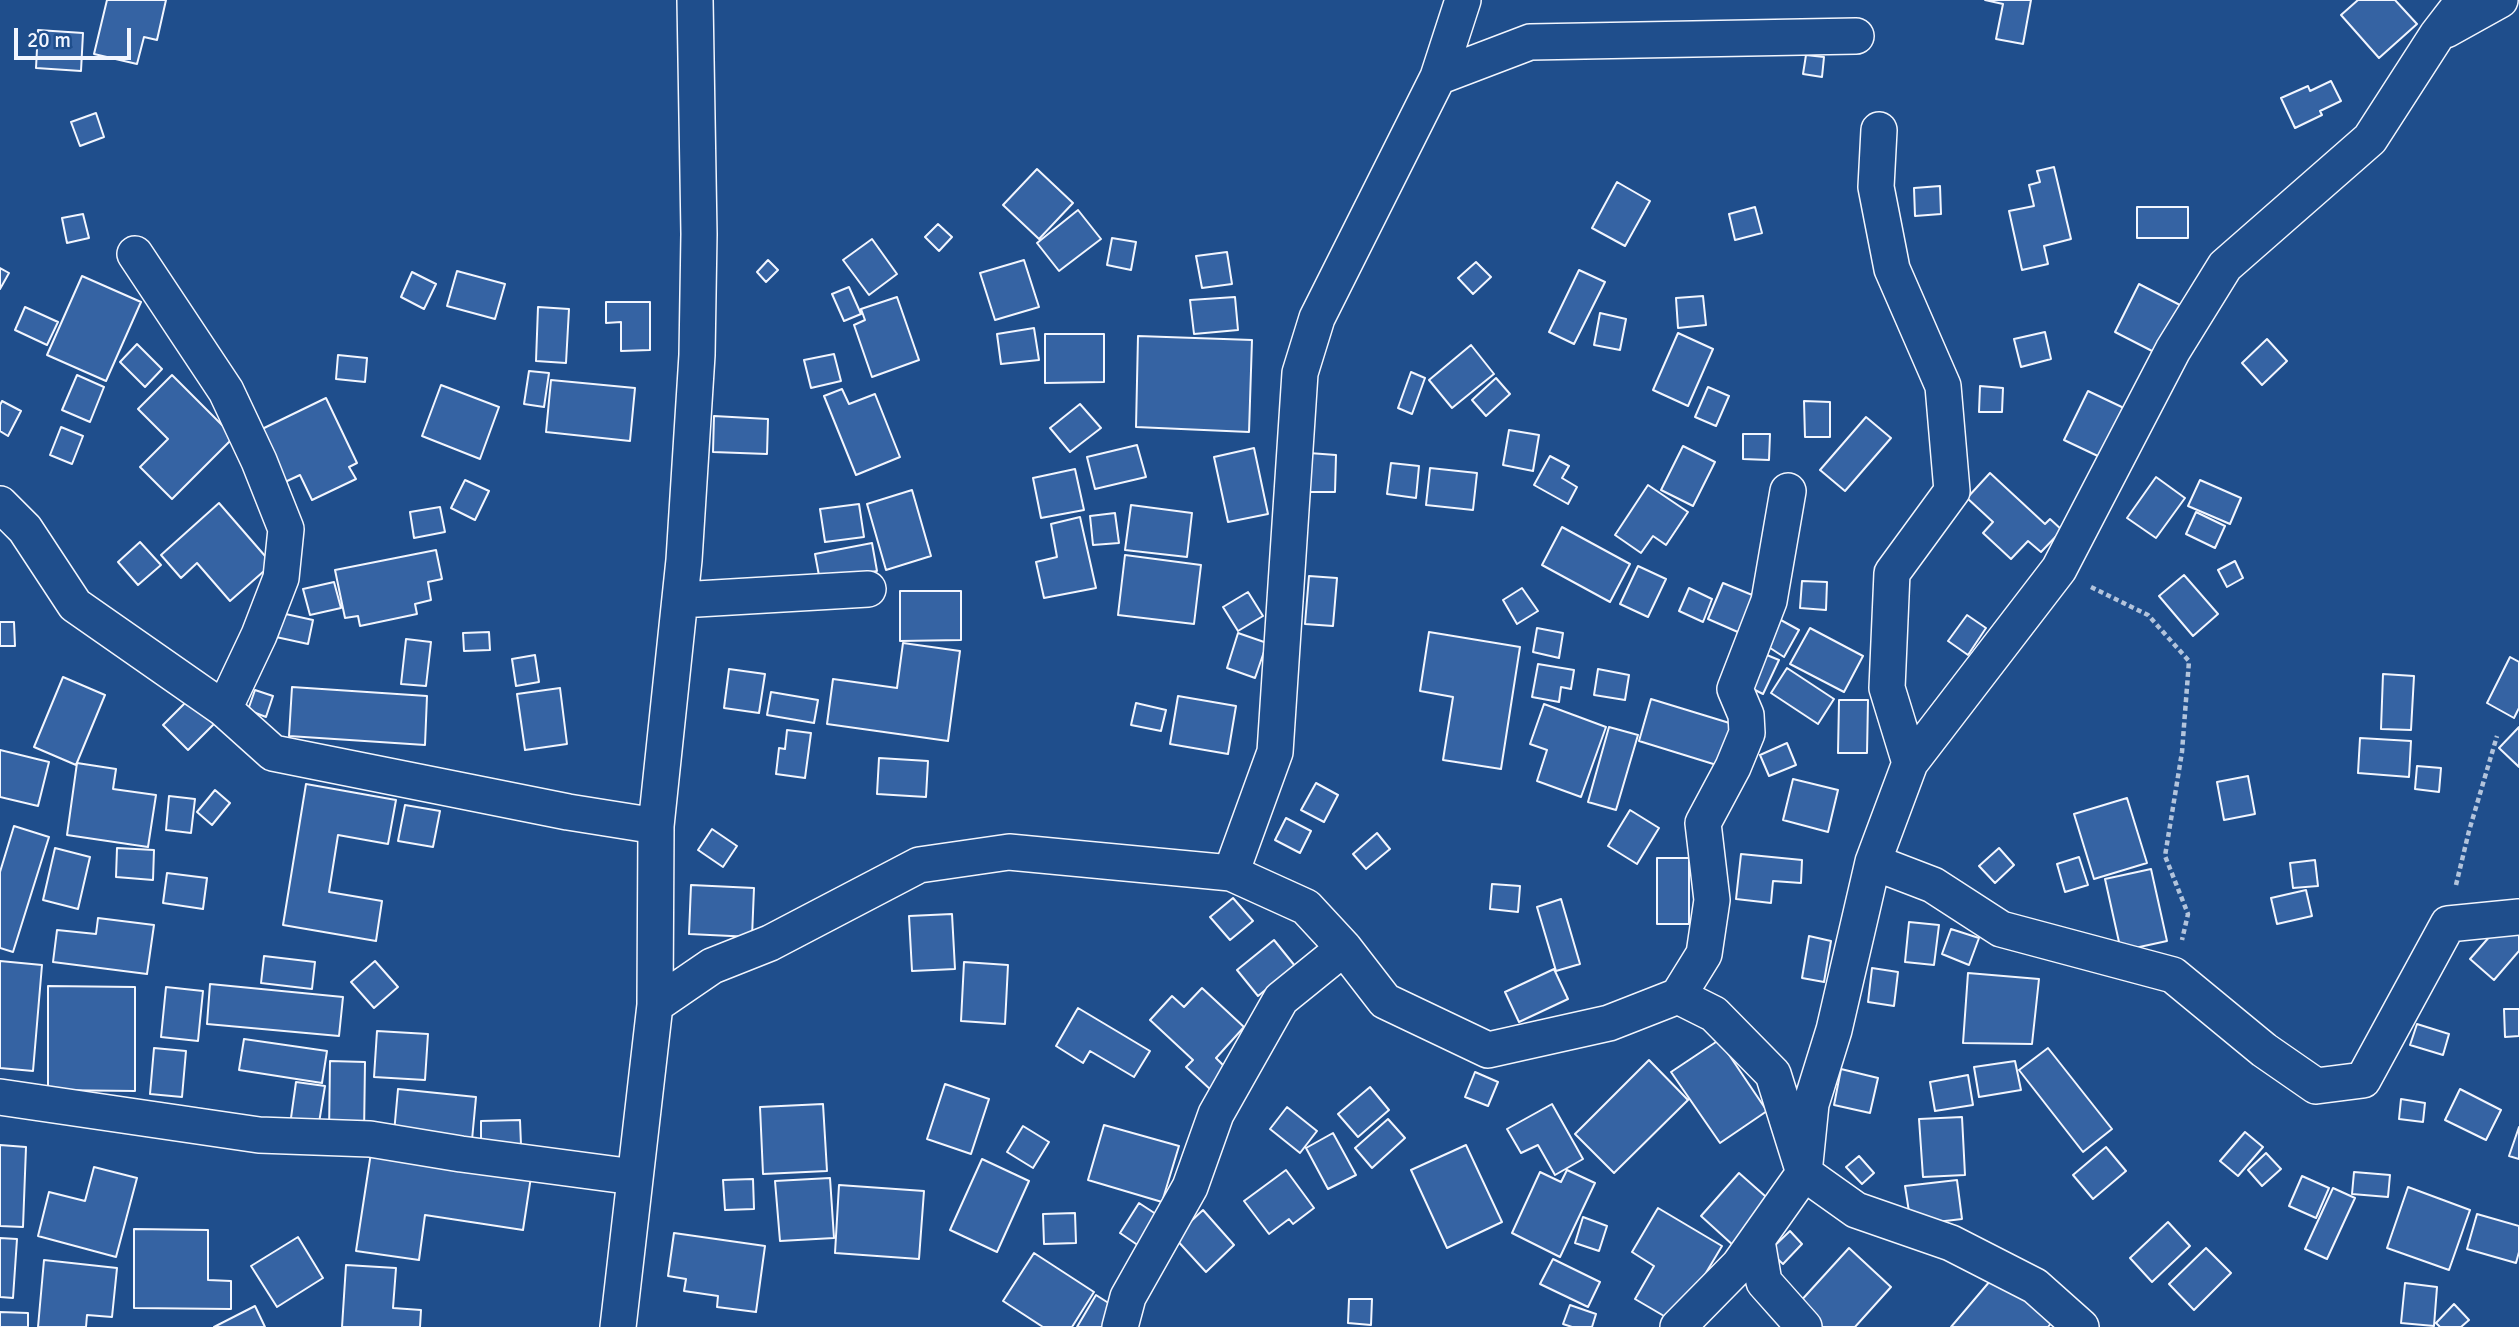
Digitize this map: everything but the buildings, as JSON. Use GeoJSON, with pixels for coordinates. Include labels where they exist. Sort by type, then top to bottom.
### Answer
{"type":"FeatureCollection","features":[{"type":"Feature","properties":{"kind":"street"},"geometry":{"type":"LineString","coordinates":[[618,1327],[655,1005],[656,826],[680,600],[697,342],[699,234],[695,0]]}},
{"type":"Feature","properties":{"kind":"street"},"geometry":{"type":"LineString","coordinates":[[1231,873],[1275,752],[1300,373],[1317,318],[1438,76],[1463,0]]}},
{"type":"Feature","properties":{"kind":"street"},"geometry":{"type":"LineString","coordinates":[[1678,1327],[1739,1265],[1804,1173],[1811,1104],[1834,1030],[1873,862],[1910,763],[2059,569],[2173,351],[2225,266],[2370,139],[2437,35],[2464,0]]}},
{"type":"Feature","properties":{"kind":"street"},"geometry":{"type":"LineString","coordinates":[[2437,35],[2500,0]]}},
{"type":"Feature","properties":{"kind":"street"},"geometry":{"type":"LineString","coordinates":[[1438,76],[1530,42],[1856,36]]}},
{"type":"Feature","properties":{"kind":"street"},"geometry":{"type":"LineString","coordinates":[[1879,130],[1876,187],[1892,269],[1943,386],[1952,491],[1892,573],[1887,688],[1910,763]]}},
{"type":"Feature","properties":{"kind":"street"},"geometry":{"type":"LineString","coordinates":[[135,254],[226,391],[259,461],[286,528],[281,578],[259,635],[224,709]]}},
{"type":"Feature","properties":{"kind":"street"},"geometry":{"type":"LineString","coordinates":[[655,1005],[712,966],[770,943],[919,864],[1009,852],[1231,873],[1306,907],[1344,948],[1385,1001],[1488,1050],[1609,1023],[1678,996],[1704,954],[1712,900],[1703,824],[1733,767],[1747,733],[1746,715],[1735,689],[1769,601],[1788,491]]}},
{"type":"Feature","properties":{"kind":"street"},"geometry":{"type":"LineString","coordinates":[[0,504],[25,529],[75,605],[224,709],[273,753],[568,812],[656,826]]}},
{"type":"Feature","properties":{"kind":"street"},"geometry":{"type":"LineString","coordinates":[[680,600],[868,589]]}},
{"type":"Feature","properties":{"kind":"street"},"geometry":{"type":"LineString","coordinates":[[1873,862],[1933,885],[2001,929],[2173,975],[2264,1050],[2316,1086],[2364,1080],[2448,924],[2519,917]]}},
{"type":"Feature","properties":{"kind":"street"},"geometry":{"type":"LineString","coordinates":[[1120,1327],[1128,1297],[1190,1187],[1216,1114],[1281,999],[1344,948]]}},
{"type":"Feature","properties":{"kind":"street"},"geometry":{"type":"LineString","coordinates":[[1678,996],[1714,1014],[1773,1074],[1804,1173],[1856,1210],[1951,1242],[2035,1286],[2081,1327]]}},
{"type":"Feature","properties":{"kind":"street"},"geometry":{"type":"LineString","coordinates":[[0,1097],[260,1135],[370,1139],[634,1177]]}},
{"type":"Feature","properties":{"kind":"street"},"geometry":{"type":"LineString","coordinates":[[1756,1241],[1764,1282],[1804,1327]]}},
{"type":"Feature","properties":{"kind":"path"},"geometry":{"type":"LineString","coordinates":[[2059,569],[2148,615],[2189,661],[2182,752],[2165,856],[2188,914],[2173,975]]}},
{"type":"Feature","properties":{"kind":"path"},"geometry":{"type":"LineString","coordinates":[[2448,924],[2469,831],[2497,736]]}}]}
